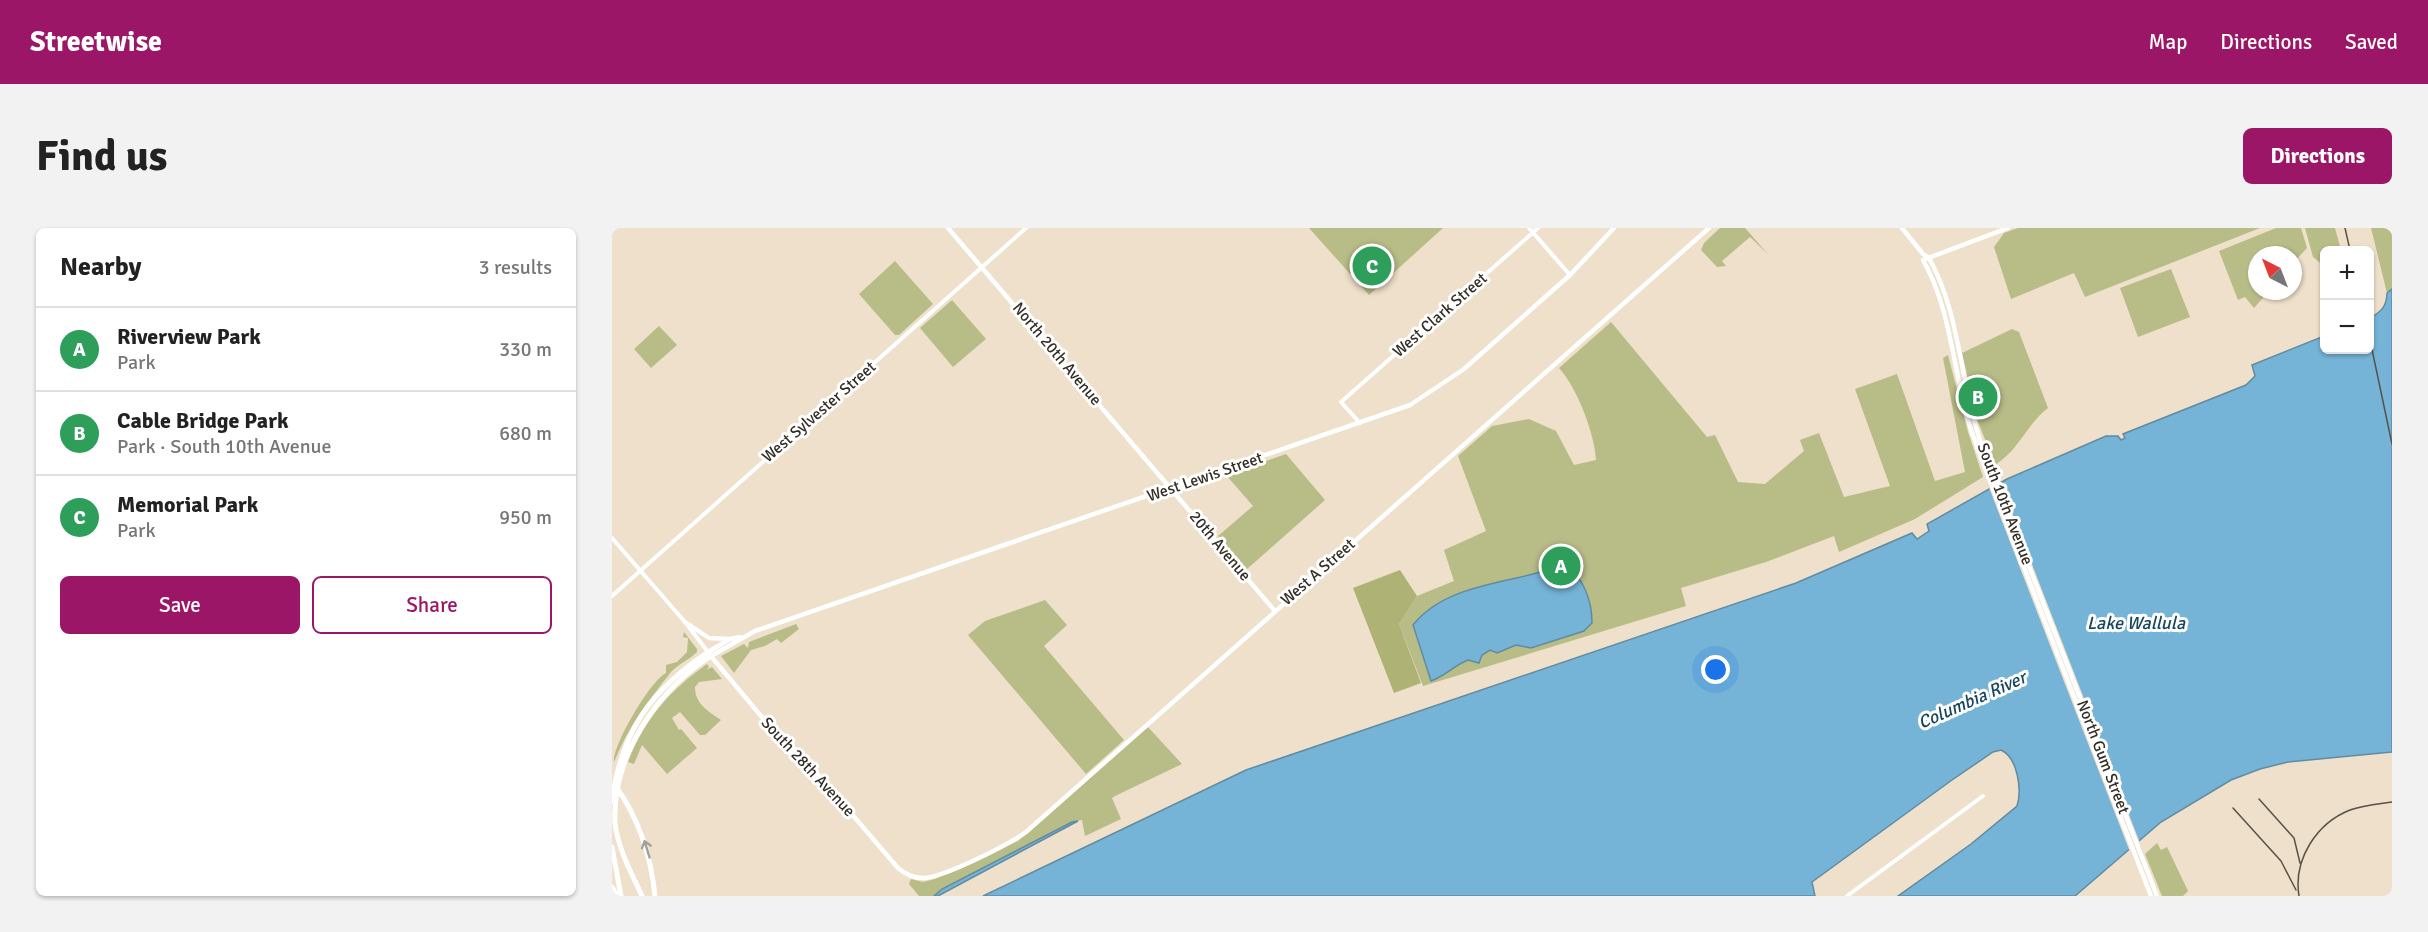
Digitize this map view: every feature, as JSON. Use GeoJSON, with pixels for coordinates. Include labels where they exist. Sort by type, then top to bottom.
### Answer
{"type":"FeatureCollection","features":[{"type":"Feature","properties":{"kind":"highway"},"geometry":{"type":"LineString","coordinates":[[612,801],[619,762],[644,710],[667,683],[709,654]]}},
{"type":"Feature","properties":{"kind":"highway"},"geometry":{"type":"LineString","coordinates":[[642,896],[624,854],[615,822],[615,804],[624,764],[648,713],[677,682],[709,654]]}},
{"type":"Feature","properties":{"kind":"highway"},"geometry":{"type":"LineString","coordinates":[[612,782],[628,805],[645,843],[656,896]]}},
{"type":"Feature","properties":{"kind":"highway"},"geometry":{"type":"LineString","coordinates":[[612,847],[619,896]]}},
{"type":"Feature","properties":{"kind":"highway"},"geometry":{"type":"LineString","coordinates":[[612,887],[619,896]]}},
{"type":"Feature","properties":{"kind":"main road","name":"North 20th Avenue"},"geometry":{"type":"LineString","coordinates":[[948,228],[1165,482]]}},
{"type":"Feature","properties":{"kind":"main road","name":"West Lewis Street"},"geometry":{"type":"LineString","coordinates":[[709,654],[730,639],[1398,410],[1442,386],[1570,275],[1614,228]]}},
{"type":"Feature","properties":{"kind":"main road","name":"West A Street"},"geometry":{"type":"LineString","coordinates":[[908,875],[921,878],[935,876],[1016,839],[1708,228]]}},
{"type":"Feature","properties":{"kind":"main road","name":"South 10th Avenue"},"geometry":{"type":"LineString","coordinates":[[1902,228],[1925,258],[1941,300],[1962,400],[2046,619]]}},
{"type":"Feature","properties":{"kind":"main road"},"geometry":{"type":"LineString","coordinates":[[1925,258],[2008,228]]}},
{"type":"Feature","properties":{"kind":"main road","name":"20th Avenue"},"geometry":{"type":"LineString","coordinates":[[1165,482],[1274,610]]}},
{"type":"Feature","properties":{"kind":"main road","name":"North Gum Street"},"geometry":{"type":"LineString","coordinates":[[2046,619],[2140,861],[2151,896]]}},
{"type":"Feature","properties":{"kind":"main road"},"geometry":{"type":"LineString","coordinates":[[686,621],[709,638],[730,639]]}},
{"type":"Feature","properties":{"kind":"main road","name":"West Lewis Street"},"geometry":{"type":"LineString","coordinates":[[709,654],[742,636]]}},
{"type":"Feature","properties":{"kind":"main road","name":"South 28th Avenue"},"geometry":{"type":"LineString","coordinates":[[709,654],[772,729],[801,756],[898,868],[908,875]]}},
{"type":"Feature","properties":{"kind":"main road","name":"North Gum Street"},"geometry":{"type":"LineString","coordinates":[[2140,861],[2157,896]]}},
{"type":"Feature","properties":{"kind":"street","name":"West Sylvester Street"},"geometry":{"type":"LineString","coordinates":[[612,596],[1026,228]]}},
{"type":"Feature","properties":{"kind":"street"},"geometry":{"type":"LineString","coordinates":[[1529,228],[1570,275]]}},
{"type":"Feature","properties":{"kind":"street","name":"West Clark Street"},"geometry":{"type":"LineString","coordinates":[[1360,424],[1341,402],[1538,228]]}},
{"type":"Feature","properties":{"kind":"street"},"geometry":{"type":"LineString","coordinates":[[612,537],[686,621],[709,654]]}},
{"type":"Feature","properties":{"kind":"street"},"geometry":{"type":"LineString","coordinates":[[1847,896],[1983,796]]}},
{"type":"Feature","properties":{"kind":"green space"},"geometry":{"type":"Polygon","coordinates":[[[1309,228],[1443,228],[1369,295],[1309,228]]]}},
{"type":"Feature","properties":{"kind":"green space"},"geometry":{"type":"Polygon","coordinates":[[[1720,228],[1745,228],[1768,254],[1750,237],[1722,261],[1726,266],[1717,267],[1701,250],[1704,243],[1720,228]]]}},
{"type":"Feature","properties":{"kind":"green space"},"geometry":{"type":"Polygon","coordinates":[[[2018,228],[2260,228],[2085,297],[2074,273],[2011,299],[1994,247],[2004,233],[2018,228]]]}},
{"type":"Feature","properties":{"kind":"green space"},"geometry":{"type":"Polygon","coordinates":[[[2276,228],[2301,228],[2307,248],[2302,253],[2302,246],[2248,246],[2248,300],[2261,300],[2254,308],[2245,297],[2238,300],[2219,251],[2276,228]]]}},
{"type":"Feature","properties":{"kind":"green space"},"geometry":{"type":"Polygon","coordinates":[[[2305,228],[2335,228],[2340,246],[2320,246],[2320,263],[2313,257],[2305,228]]]}},
{"type":"Feature","properties":{"kind":"green space"},"geometry":{"type":"Polygon","coordinates":[[[2371,228],[2392,228],[2392,289],[2387,293],[2371,228]]]}},
{"type":"Feature","properties":{"kind":"green space"},"geometry":{"type":"Polygon","coordinates":[[[895,261],[933,304],[899,335],[895,335],[859,294],[895,261]]]}},
{"type":"Feature","properties":{"kind":"green space"},"geometry":{"type":"Polygon","coordinates":[[[2171,269],[2190,317],[2138,337],[2120,288],[2171,269]]]}},
{"type":"Feature","properties":{"kind":"green space"},"geometry":{"type":"Polygon","coordinates":[[[952,300],[986,339],[953,367],[920,328],[952,300]]]}},
{"type":"Feature","properties":{"kind":"green space"},"geometry":{"type":"Polygon","coordinates":[[[1611,322],[1707,437],[1715,435],[1738,482],[1765,484],[1804,451],[1800,440],[1819,433],[1844,497],[1890,486],[1855,389],[1897,374],[1935,481],[1965,472],[1943,358],[1948,355],[1968,432],[1983,477],[1915,519],[1839,552],[1834,536],[1766,562],[1681,588],[1686,606],[1423,686],[1399,624],[1417,596],[1454,581],[1444,550],[1486,531],[1458,456],[1492,426],[1529,419],[1556,431],[1574,465],[1596,460],[1584,412],[1566,376],[1559,368],[1611,322]]]}},
{"type":"Feature","properties":{"kind":"green space"},"geometry":{"type":"Polygon","coordinates":[[[659,326],[677,345],[651,368],[634,349],[659,326]]]}},
{"type":"Feature","properties":{"kind":"green space"},"geometry":{"type":"Polygon","coordinates":[[[2012,329],[2019,332],[2048,408],[2011,452],[1995,465],[1977,419],[1962,353],[2012,329]]]}},
{"type":"Feature","properties":{"kind":"green space"},"geometry":{"type":"Polygon","coordinates":[[[1286,454],[1325,500],[1247,569],[1218,536],[1253,506],[1226,475],[1286,454]]]}},
{"type":"Feature","properties":{"kind":"green space"},"geometry":{"type":"Polygon","coordinates":[[[1400,570],[1417,596],[1399,624],[1421,683],[1394,693],[1353,588],[1400,570]]]}},
{"type":"Feature","properties":{"kind":"green space"},"geometry":{"type":"Polygon","coordinates":[[[1045,600],[1067,625],[1044,646],[1124,740],[1086,774],[968,635],[985,621],[1045,600]]]}},
{"type":"Feature","properties":{"kind":"green space"},"geometry":{"type":"Polygon","coordinates":[[[796,624],[799,629],[781,643],[777,639],[751,650],[734,673],[721,656],[744,644],[748,648],[749,642],[796,624]]]}},
{"type":"Feature","properties":{"kind":"green space"},"geometry":{"type":"Polygon","coordinates":[[[684,632],[697,649],[697,652],[674,669],[654,693],[632,726],[614,762],[619,743],[642,701],[666,673],[666,665],[677,662],[687,652],[688,638],[683,637],[684,632]]]}},
{"type":"Feature","properties":{"kind":"green space"},"geometry":{"type":"Polygon","coordinates":[[[707,664],[709,667],[706,670],[712,667],[722,679],[699,682],[695,687],[697,698],[703,706],[721,720],[705,735],[700,735],[680,712],[672,718],[679,730],[681,729],[697,748],[667,774],[642,745],[634,764],[628,762],[650,719],[681,684],[707,664]]]}},
{"type":"Feature","properties":{"kind":"green space"},"geometry":{"type":"Polygon","coordinates":[[[1148,727],[1182,764],[1112,798],[1121,819],[1085,836],[1082,820],[1072,822],[942,889],[934,896],[919,896],[909,884],[911,879],[923,882],[935,879],[1018,841],[1148,727]]]}},
{"type":"Feature","properties":{"kind":"green space"},"geometry":{"type":"Polygon","coordinates":[[[2157,843],[2161,850],[2167,847],[2188,891],[2183,896],[2162,896],[2145,854],[2157,843]]]}},
{"type":"Feature","properties":{"kind":"water","name":"Lake Wallula"},"geometry":{"type":"Polygon","coordinates":[[[2392,289],[2392,752],[2288,762],[2231,780],[2161,822],[2075,896],[1898,896],[1971,844],[2017,806],[2019,783],[2015,767],[2007,754],[2001,750],[1993,752],[1952,780],[1812,882],[1815,896],[983,896],[1246,770],[1796,583],[1912,533],[1917,539],[1929,531],[1927,524],[2007,479],[2106,436],[2118,436],[2121,440],[2125,438],[2123,434],[2246,385],[2255,376],[2252,365],[2320,338],[2320,354],[2374,354],[2374,315],[2383,308],[2387,293],[2392,289]]]}},
{"type":"Feature","properties":{"kind":"water"},"geometry":{"type":"Polygon","coordinates":[[[1565,564],[1577,575],[1588,598],[1592,623],[1584,631],[1531,648],[1516,645],[1497,653],[1490,650],[1482,655],[1479,663],[1468,660],[1431,681],[1413,625],[1428,611],[1464,592],[1565,564]]]}},
{"type":"Feature","properties":{"kind":"water"},"geometry":{"type":"Polygon","coordinates":[[[1078,821],[938,896],[934,896],[942,889],[1078,821]]]}},
{"type":"Feature","properties":{"kind":"pier"},"geometry":{"type":"Polygon","coordinates":[[[1999,479],[2140,843],[2130,852],[1988,485],[1999,479]]]}},
{"type":"Feature","properties":{"kind":"railway"},"geometry":{"type":"LineString","coordinates":[[2345,228],[2349,246]]}},
{"type":"Feature","properties":{"kind":"railway"},"geometry":{"type":"LineString","coordinates":[[2373,354],[2392,444]]}},
{"type":"Feature","properties":{"kind":"railway"},"geometry":{"type":"LineString","coordinates":[[2259,799],[2294,838],[2300,863]]}},
{"type":"Feature","properties":{"kind":"railway"},"geometry":{"type":"LineString","coordinates":[[2299,896],[2300,869],[2304,856],[2318,833],[2338,816],[2350,810],[2392,802]]}},
{"type":"Feature","properties":{"kind":"railway"},"geometry":{"type":"LineString","coordinates":[[2233,808],[2281,861],[2296,890]]}},
{"type":"Feature","properties":{"kind":"place","name":"Memorial Park"},"geometry":{"type":"Point","coordinates":[1372,266]}},
{"type":"Feature","properties":{"kind":"place","name":"Cable Bridge Park"},"geometry":{"type":"Point","coordinates":[1978,397]}},
{"type":"Feature","properties":{"kind":"place","name":"Riverview Park"},"geometry":{"type":"Point","coordinates":[1561,566]}},
{"type":"Feature","properties":{"kind":"water label","name":"Columbia River"},"geometry":{"type":"Point","coordinates":[1972,700]}}]}
